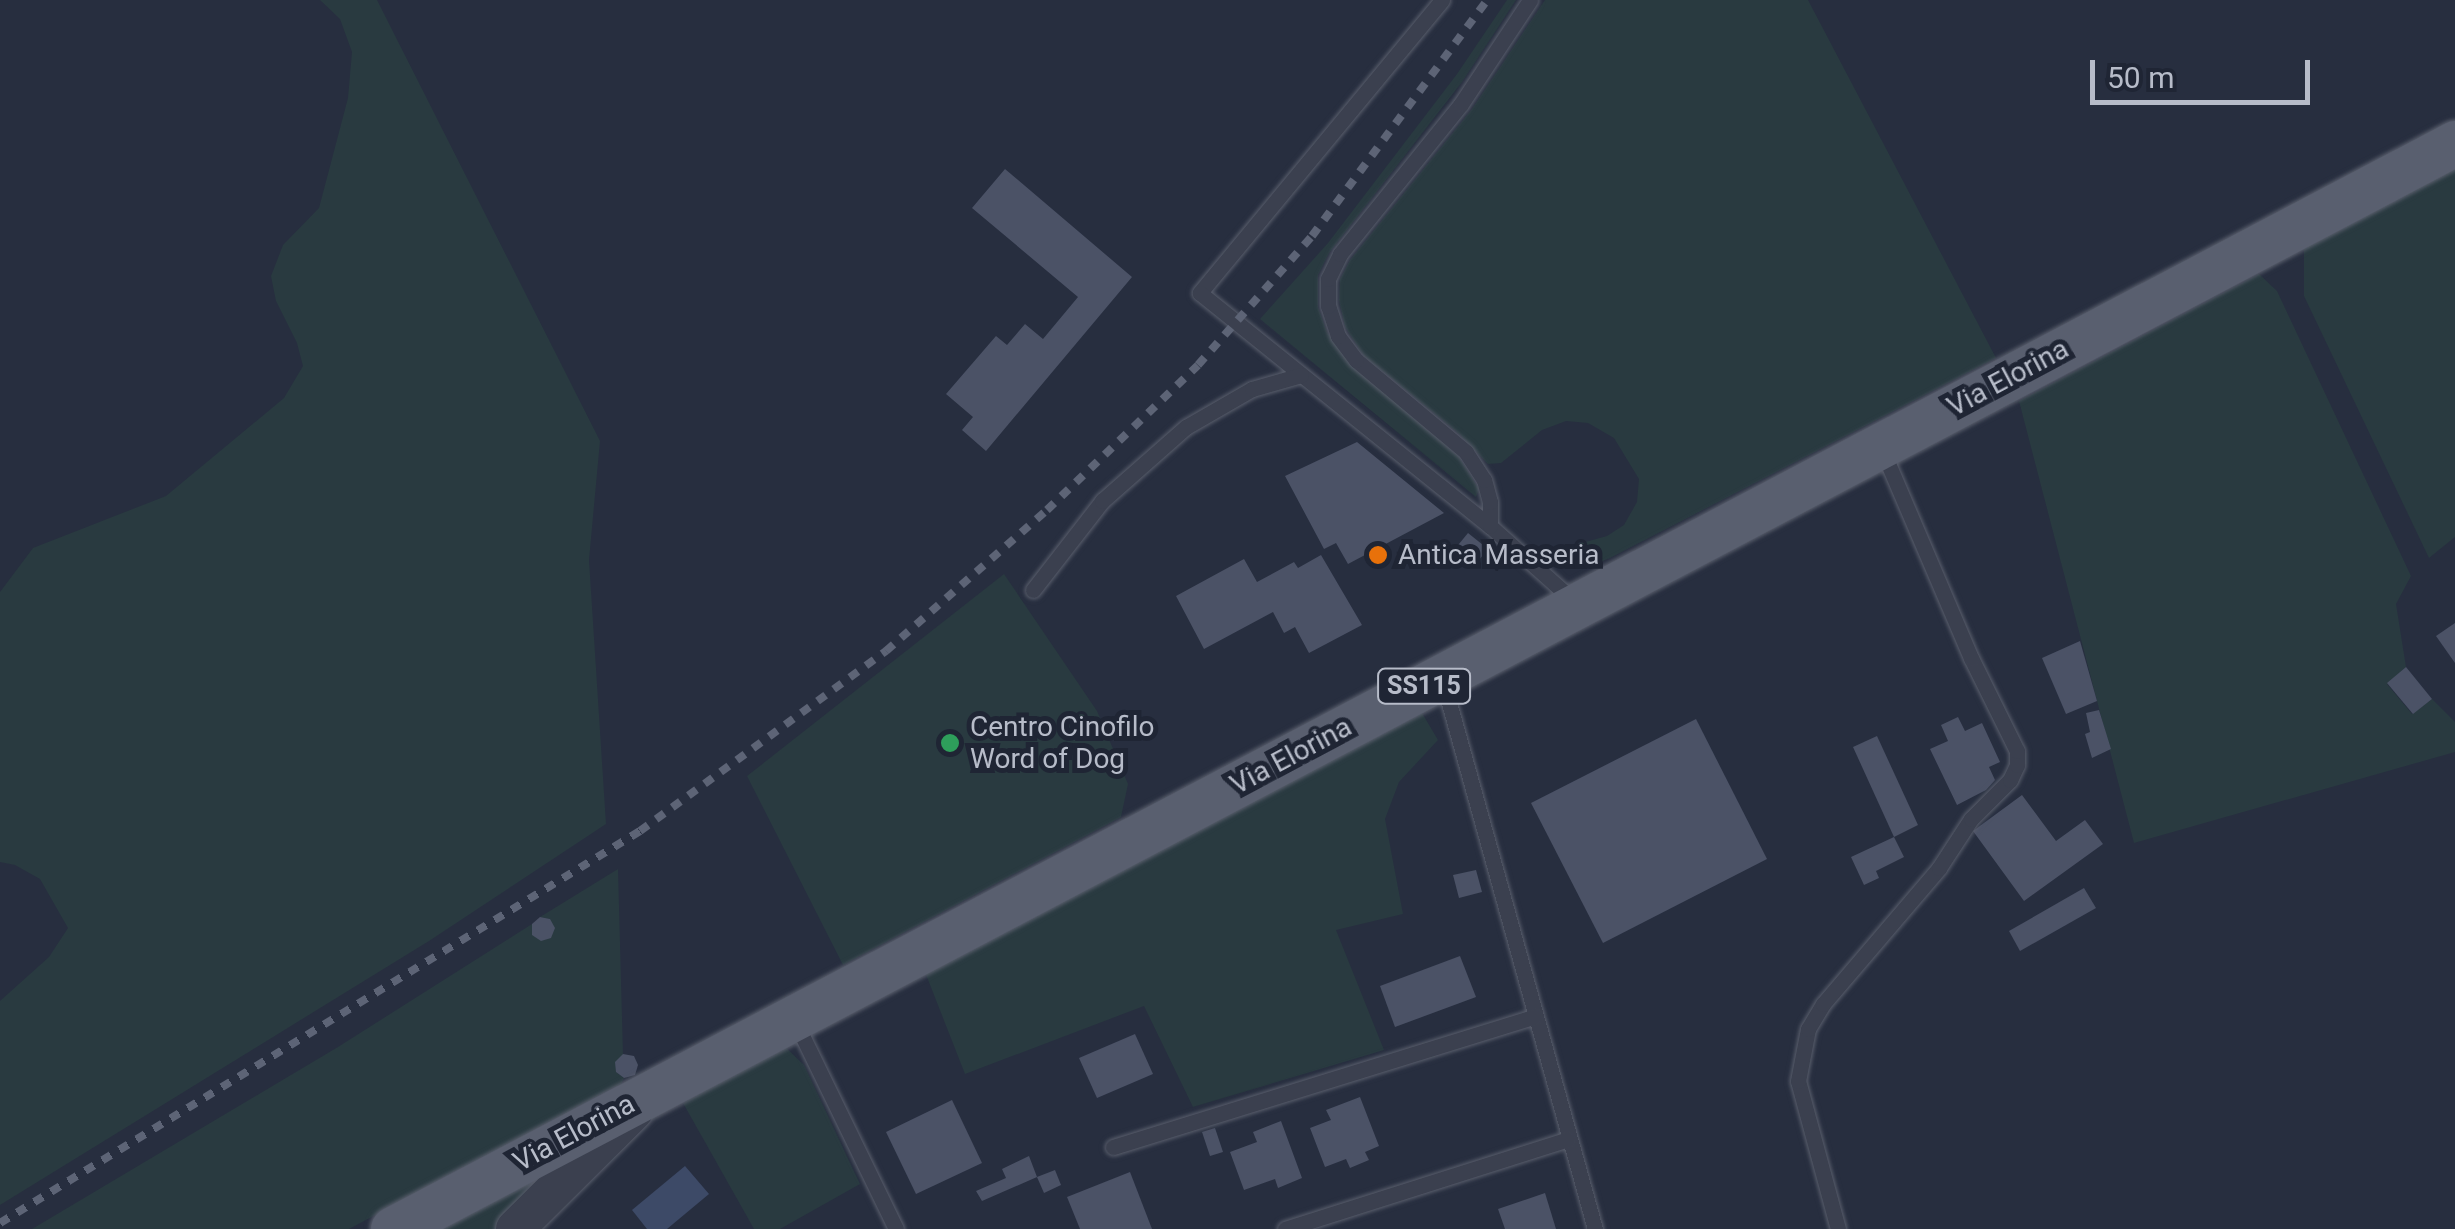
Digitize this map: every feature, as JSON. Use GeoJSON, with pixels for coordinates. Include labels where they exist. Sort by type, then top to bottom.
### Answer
{"type":"FeatureCollection","features":[{"type":"Feature","properties":{"kind":"main road","name":"Via Elorina"},"geometry":{"type":"LineString","coordinates":[[393,1229],[2455,143]]}},
{"type":"Feature","properties":{"kind":"street"},"geometry":{"type":"LineString","coordinates":[[515,1229],[652,1092]]}},
{"type":"Feature","properties":{"kind":"lane"},"geometry":{"type":"LineString","coordinates":[[1442,0],[1200,292],[1490,526],[1578,604]]}},
{"type":"Feature","properties":{"kind":"lane"},"geometry":{"type":"LineString","coordinates":[[1490,526],[1484,480],[1466,452],[1356,360],[1338,336],[1328,306],[1328,278],[1340,254],[1462,104],[1530,0]]}},
{"type":"Feature","properties":{"kind":"lane"},"geometry":{"type":"LineString","coordinates":[[1033,590],[1102,501],[1186,427],[1252,389],[1301,375]]}},
{"type":"Feature","properties":{"kind":"lane"},"geometry":{"type":"LineString","coordinates":[[1838,1229],[1798,1081],[1808,1029],[1823,1004],[1939,868],[1971,819],[2010,780],[2017,765],[2017,751],[1971,658],[1880,445]]}},
{"type":"Feature","properties":{"kind":"lane"},"geometry":{"type":"LineString","coordinates":[[1442,677],[1594,1229]]}},
{"type":"Feature","properties":{"kind":"lane"},"geometry":{"type":"LineString","coordinates":[[1112,1147],[1534,1017]]}},
{"type":"Feature","properties":{"kind":"lane"},"geometry":{"type":"LineString","coordinates":[[794,1019],[896,1229]]}},
{"type":"Feature","properties":{"kind":"lane"},"geometry":{"type":"LineString","coordinates":[[1285,1229],[1568,1139]]}},
{"type":"Feature","properties":{"kind":"shaded area"},"geometry":{"type":"Polygon","coordinates":[[[320,0],[377,0],[600,441],[589,560],[606,824],[429,941],[0,1205],[0,1001],[49,957],[68,928],[40,879],[15,865],[0,862],[0,592],[33,548],[166,496],[284,398],[303,366],[297,343],[276,301],[271,276],[283,245],[319,208],[348,98],[352,52],[340,19],[320,0]]]}},
{"type":"Feature","properties":{"kind":"shaded area"},"geometry":{"type":"Polygon","coordinates":[[[1507,0],[1516,0],[1462,82],[1329,253],[1318,275],[1318,307],[1327,332],[1353,366],[1459,457],[1479,489],[1476,497],[1260,319],[1328,243],[1457,74],[1507,0]]]}},
{"type":"Feature","properties":{"kind":"shaded area"},"geometry":{"type":"Polygon","coordinates":[[[1545,0],[1808,0],[1996,358],[1610,558],[1586,568],[1565,563],[1563,554],[1571,546],[1607,536],[1624,525],[1637,502],[1639,479],[1614,438],[1588,423],[1566,421],[1542,430],[1501,463],[1488,464],[1458,433],[1363,355],[1345,327],[1339,300],[1340,279],[1350,260],[1472,109],[1545,0]]]}},
{"type":"Feature","properties":{"kind":"shaded area"},"geometry":{"type":"Polygon","coordinates":[[[2455,168],[2455,537],[2429,558],[2304,296],[2304,247],[2455,168]]]}},
{"type":"Feature","properties":{"kind":"shaded area"},"geometry":{"type":"Polygon","coordinates":[[[2259,274],[2277,291],[2411,576],[2396,604],[2406,667],[2387,684],[2412,714],[2432,699],[2455,722],[2455,752],[2134,843],[2019,401],[2259,274]]]}},
{"type":"Feature","properties":{"kind":"shaded area","name":"Centro Cinofilo Word of Dog"},"geometry":{"type":"Polygon","coordinates":[[[1004,574],[1097,711],[1128,784],[1121,817],[843,965],[747,776],[1004,574]]]}},
{"type":"Feature","properties":{"kind":"shaded area"},"geometry":{"type":"Polygon","coordinates":[[[1422,713],[1438,740],[1399,782],[1385,819],[1403,914],[1336,930],[1384,1050],[1193,1107],[1144,1006],[965,1074],[925,972],[1422,713]]]}},
{"type":"Feature","properties":{"kind":"shaded area"},"geometry":{"type":"Polygon","coordinates":[[[618,869],[623,1054],[616,1072],[624,1078],[621,1084],[349,1229],[32,1229],[338,1047],[532,924],[532,935],[550,919],[540,917],[618,869]]]}},
{"type":"Feature","properties":{"kind":"shaded area"},"geometry":{"type":"Polygon","coordinates":[[[783,1045],[804,1065],[860,1184],[780,1229],[754,1229],[683,1103],[783,1045]]]}},
{"type":"Feature","properties":{"kind":"shaded area"},"geometry":{"type":"Polygon","coordinates":[[[530,1179],[534,1184],[531,1191],[497,1229],[437,1229],[530,1179]]]}},
{"type":"Feature","properties":{"kind":"water"},"geometry":{"type":"Polygon","coordinates":[[[685,1166],[709,1194],[667,1229],[647,1229],[632,1210],[685,1166]]]}},
{"type":"Feature","properties":{"kind":"building"},"geometry":{"type":"Polygon","coordinates":[[[1005,169],[1132,277],[986,451],[962,430],[973,417],[946,394],[996,336],[1007,345],[1025,324],[1043,339],[1078,297],[972,208],[1005,169]]]}},
{"type":"Feature","properties":{"kind":"building"},"geometry":{"type":"Polygon","coordinates":[[[1357,442],[1444,513],[1348,564],[1336,543],[1324,549],[1285,476],[1357,442]]]}},
{"type":"Feature","properties":{"kind":"building"},"geometry":{"type":"Polygon","coordinates":[[[1468,533],[1488,549],[1474,566],[1454,550],[1468,533]]]}},
{"type":"Feature","properties":{"kind":"building"},"geometry":{"type":"Polygon","coordinates":[[[1321,555],[1362,625],[1309,653],[1295,627],[1284,633],[1273,612],[1204,649],[1176,596],[1244,559],[1257,582],[1294,562],[1298,568],[1321,555]]]}},
{"type":"Feature","properties":{"kind":"building"},"geometry":{"type":"Polygon","coordinates":[[[2455,623],[2455,663],[2436,636],[2455,623]]]}},
{"type":"Feature","properties":{"kind":"building"},"geometry":{"type":"Polygon","coordinates":[[[2080,641],[2097,701],[2066,714],[2042,658],[2080,641]]]}},
{"type":"Feature","properties":{"kind":"building"},"geometry":{"type":"Polygon","coordinates":[[[2406,667],[2432,699],[2413,714],[2387,683],[2406,667]]]}},
{"type":"Feature","properties":{"kind":"building"},"geometry":{"type":"Polygon","coordinates":[[[2099,710],[2111,749],[2092,758],[2085,734],[2090,732],[2086,713],[2099,710]]]}},
{"type":"Feature","properties":{"kind":"building"},"geometry":{"type":"Polygon","coordinates":[[[1958,717],[1965,731],[1982,723],[2000,762],[1989,767],[1995,780],[1986,790],[1957,805],[1930,749],[1948,741],[1941,725],[1958,717]]]}},
{"type":"Feature","properties":{"kind":"building"},"geometry":{"type":"Polygon","coordinates":[[[1696,719],[1767,859],[1603,943],[1531,803],[1696,719]]]}},
{"type":"Feature","properties":{"kind":"building"},"geometry":{"type":"Polygon","coordinates":[[[1877,736],[1918,825],[1894,837],[1853,747],[1877,736]]]}},
{"type":"Feature","properties":{"kind":"building"},"geometry":{"type":"Polygon","coordinates":[[[2022,795],[2056,841],[2085,820],[2103,844],[2024,901],[1973,831],[2022,795]]]}},
{"type":"Feature","properties":{"kind":"building"},"geometry":{"type":"Polygon","coordinates":[[[1894,837],[1904,857],[1876,871],[1879,878],[1864,885],[1851,857],[1894,837]]]}},
{"type":"Feature","properties":{"kind":"building"},"geometry":{"type":"Polygon","coordinates":[[[1476,870],[1482,892],[1459,898],[1453,875],[1476,870]]]}},
{"type":"Feature","properties":{"kind":"building"},"geometry":{"type":"Polygon","coordinates":[[[2084,888],[2096,908],[2020,951],[2009,931],[2084,888]]]}},
{"type":"Feature","properties":{"kind":"building"},"geometry":{"type":"Polygon","coordinates":[[[540,917],[550,919],[555,928],[551,938],[541,941],[532,935],[532,924],[540,917]]]}},
{"type":"Feature","properties":{"kind":"building"},"geometry":{"type":"Polygon","coordinates":[[[1460,956],[1476,997],[1395,1027],[1380,986],[1460,956]]]}},
{"type":"Feature","properties":{"kind":"building"},"geometry":{"type":"Polygon","coordinates":[[[1135,1034],[1153,1074],[1097,1098],[1079,1058],[1135,1034]]]}},
{"type":"Feature","properties":{"kind":"building"},"geometry":{"type":"Polygon","coordinates":[[[623,1054],[634,1056],[638,1065],[635,1075],[624,1078],[616,1072],[615,1062],[623,1054]]]}},
{"type":"Feature","properties":{"kind":"building"},"geometry":{"type":"Polygon","coordinates":[[[1360,1097],[1379,1146],[1365,1152],[1369,1160],[1350,1168],[1346,1159],[1325,1167],[1310,1128],[1331,1120],[1326,1110],[1360,1097]]]}},
{"type":"Feature","properties":{"kind":"building"},"geometry":{"type":"Polygon","coordinates":[[[952,1100],[982,1163],[916,1194],[886,1132],[952,1100]]]}},
{"type":"Feature","properties":{"kind":"building"},"geometry":{"type":"Polygon","coordinates":[[[1281,1121],[1302,1178],[1278,1188],[1275,1179],[1244,1190],[1230,1152],[1257,1142],[1253,1132],[1281,1121]]]}},
{"type":"Feature","properties":{"kind":"building"},"geometry":{"type":"Polygon","coordinates":[[[1215,1128],[1223,1152],[1210,1156],[1202,1132],[1215,1128]]]}},
{"type":"Feature","properties":{"kind":"building"},"geometry":{"type":"Polygon","coordinates":[[[1029,1156],[1037,1177],[982,1201],[976,1191],[1006,1178],[1002,1169],[1029,1156]]]}},
{"type":"Feature","properties":{"kind":"building"},"geometry":{"type":"Polygon","coordinates":[[[1055,1170],[1061,1185],[1044,1193],[1037,1177],[1055,1170]]]}},
{"type":"Feature","properties":{"kind":"building"},"geometry":{"type":"Polygon","coordinates":[[[1130,1172],[1152,1229],[1080,1229],[1067,1197],[1130,1172]]]}},
{"type":"Feature","properties":{"kind":"building"},"geometry":{"type":"Polygon","coordinates":[[[1545,1193],[1556,1229],[1505,1229],[1498,1209],[1545,1193]]]}},
{"type":"Feature","properties":{"kind":"railway"},"geometry":{"type":"LineString","coordinates":[[0,1223],[640,831],[886,651],[1047,510],[1198,365],[1312,236],[1487,0]]}},
{"type":"Feature","properties":{"kind":"place","name":"Antica Masseria"},"geometry":{"type":"Point","coordinates":[1378,555]}},
{"type":"Feature","properties":{"kind":"place","name":"Centro Cinofilo Word of Dog"},"geometry":{"type":"Point","coordinates":[950,743]}}]}
